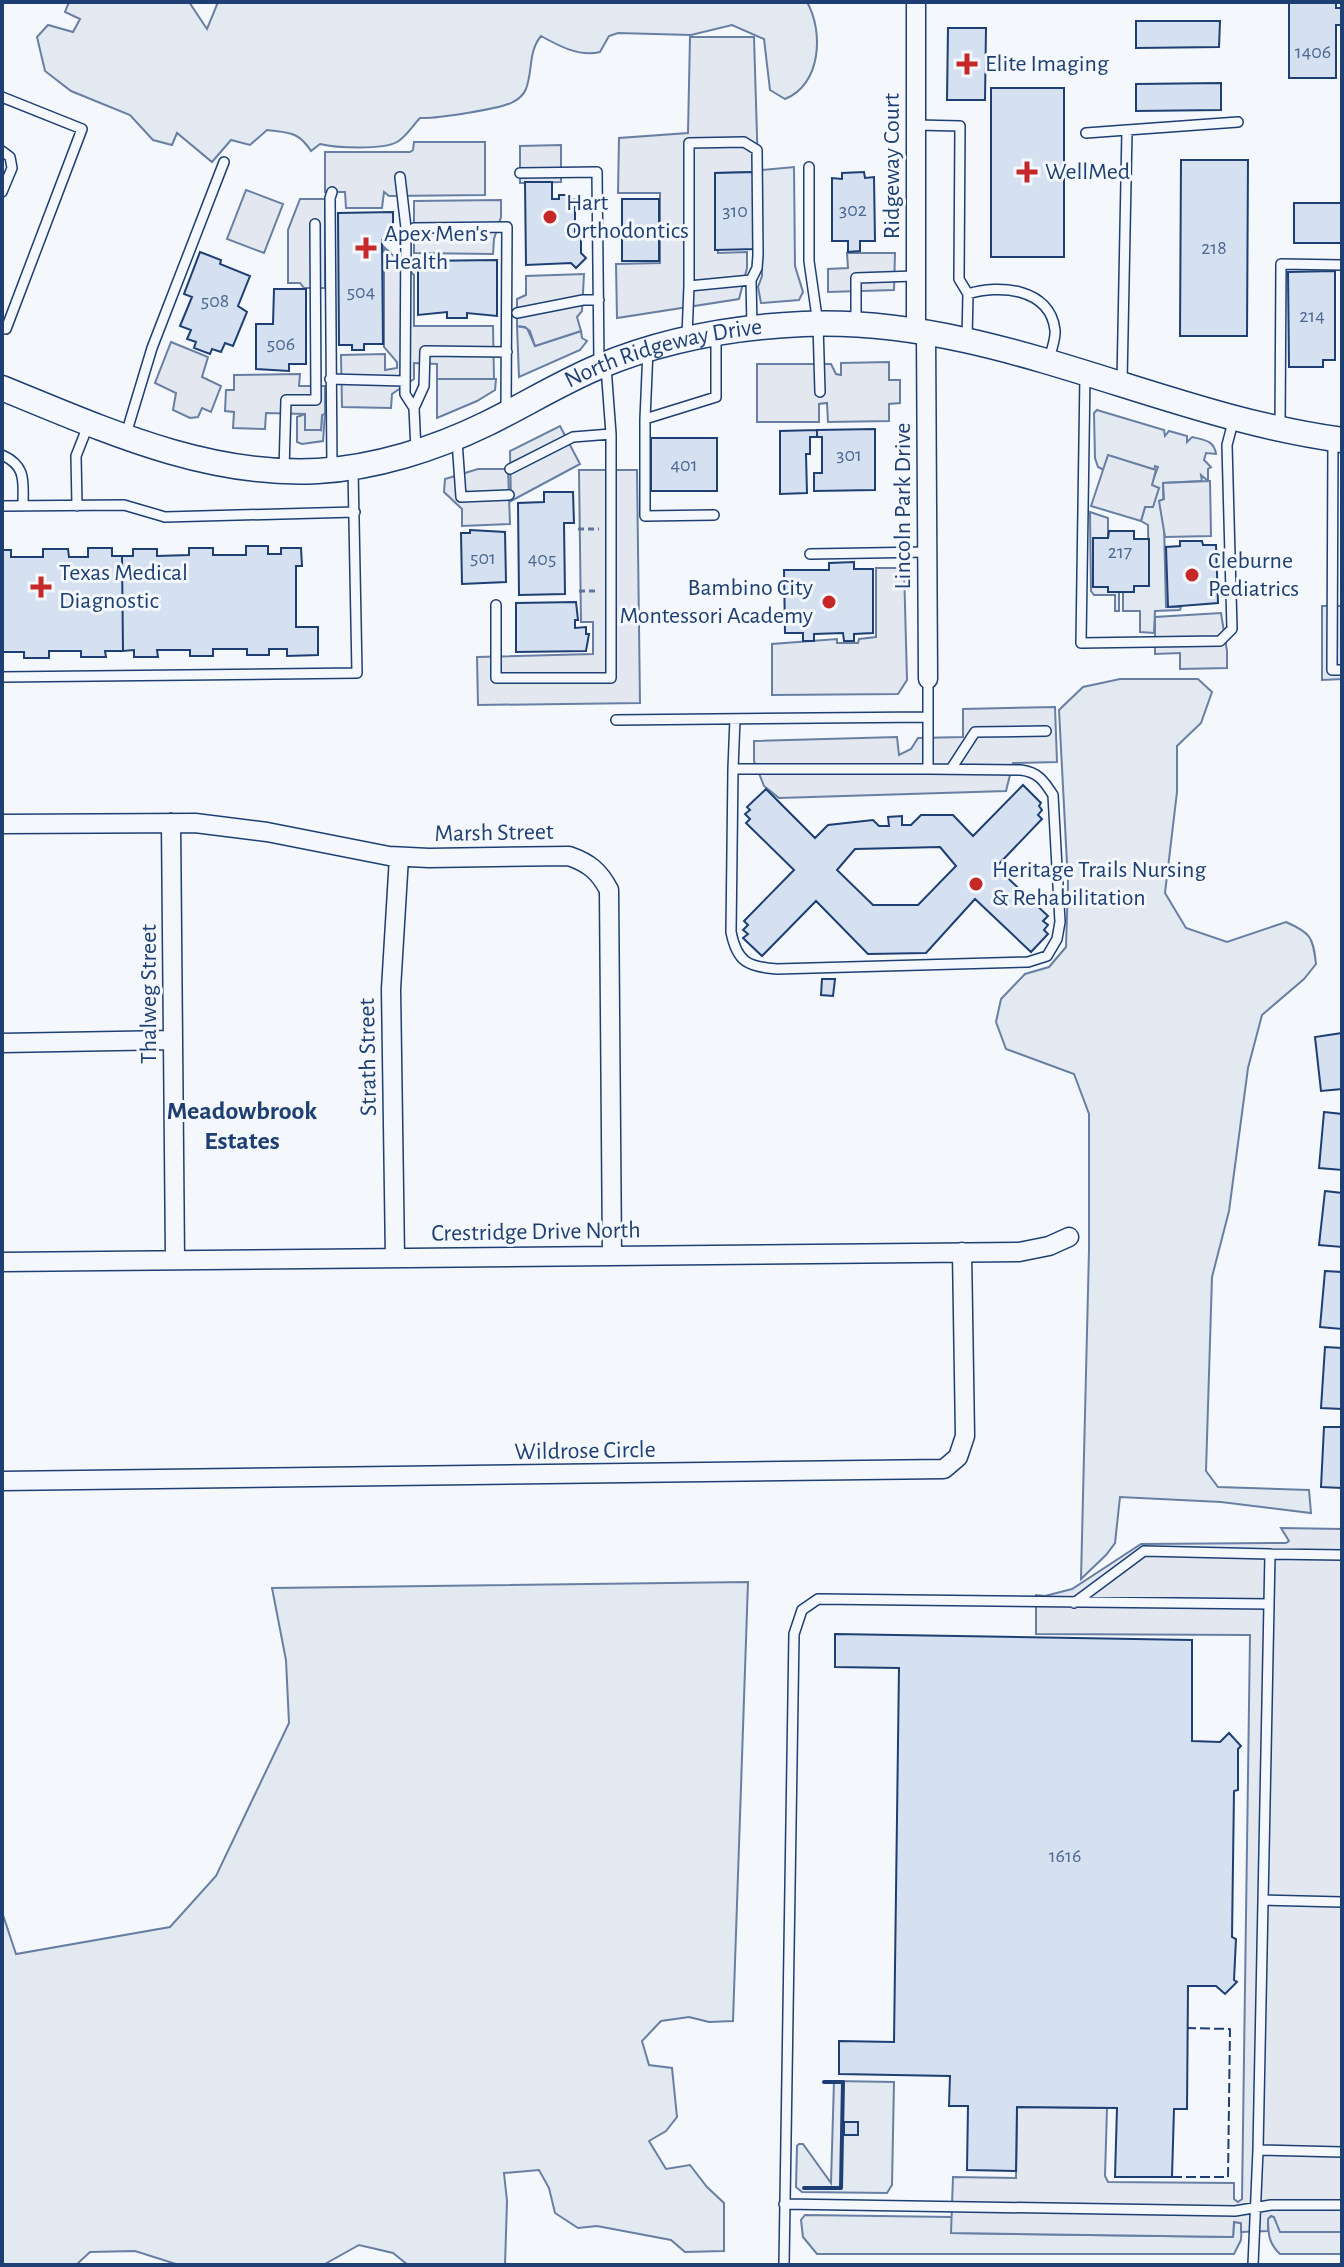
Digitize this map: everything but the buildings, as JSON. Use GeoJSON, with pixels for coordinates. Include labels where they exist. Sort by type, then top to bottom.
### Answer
{"type":"FeatureCollection","features":[{"type":"Feature","properties":{"kind":"street","name":"Ridgeway Court"},"geometry":{"type":"LineString","coordinates":[[916,2],[915,276],[921,331]]}},
{"type":"Feature","properties":{"kind":"street","name":"North Ridgeway Drive"},"geometry":{"type":"LineString","coordinates":[[2,388],[125,437],[221,465],[284,470],[343,467],[416,451],[457,437],[602,365],[648,350],[752,327],[856,324],[967,339],[1234,418],[1280,430],[1338,439]]}},
{"type":"Feature","properties":{"kind":"street","name":"Lincoln Park Drive"},"geometry":{"type":"LineString","coordinates":[[921,331],[928,679]]}},
{"type":"Feature","properties":{"kind":"street","name":"Thalweg Street"},"geometry":{"type":"LineString","coordinates":[[171,823],[175,1260]]}},
{"type":"Feature","properties":{"kind":"street","name":"Marsh Street"},"geometry":{"type":"LineString","coordinates":[[2,824],[223,825],[399,857],[569,856],[586,862],[600,873],[609,890],[610,905],[612,1255]]}},
{"type":"Feature","properties":{"kind":"street","name":"Strath Street"},"geometry":{"type":"LineString","coordinates":[[395,1258],[391,989],[399,857]]}},
{"type":"Feature","properties":{"kind":"street"},"geometry":{"type":"LineString","coordinates":[[2,1043],[173,1040]]}},
{"type":"Feature","properties":{"kind":"street","name":"Crestridge Drive North"},"geometry":{"type":"LineString","coordinates":[[2,1262],[1019,1252],[1049,1246],[1069,1237]]}},
{"type":"Feature","properties":{"kind":"street","name":"Wildrose Circle"},"geometry":{"type":"LineString","coordinates":[[2,1481],[944,1469],[958,1457],[965,1436],[962,1252]]}},
{"type":"Feature","properties":{"kind":"lane"},"geometry":{"type":"LineString","coordinates":[[2,97],[82,129],[6,329],[2,327]]}},
{"type":"Feature","properties":{"kind":"lane"},"geometry":{"type":"LineString","coordinates":[[1086,133],[1238,122]]}},
{"type":"Feature","properties":{"kind":"lane"},"geometry":{"type":"LineString","coordinates":[[916,125],[960,126],[959,279],[968,294],[967,339]]}},
{"type":"Feature","properties":{"kind":"lane"},"geometry":{"type":"LineString","coordinates":[[1122,386],[1127,130]]}},
{"type":"Feature","properties":{"kind":"lane"},"geometry":{"type":"LineString","coordinates":[[687,340],[689,143],[744,142],[757,150],[758,255],[757,268],[751,280],[752,327]]}},
{"type":"Feature","properties":{"kind":"lane"},"geometry":{"type":"LineString","coordinates":[[2,151],[10,157],[12,168],[2,192]]}},
{"type":"Feature","properties":{"kind":"lane"},"geometry":{"type":"LineString","coordinates":[[125,437],[152,348],[224,162]]}},
{"type":"Feature","properties":{"kind":"lane"},"geometry":{"type":"LineString","coordinates":[[809,167],[809,261],[818,324],[820,392]]}},
{"type":"Feature","properties":{"kind":"lane"},"geometry":{"type":"LineString","coordinates":[[496,605],[496,678],[611,678],[610,397],[602,365],[597,172],[520,173]]}},
{"type":"Feature","properties":{"kind":"lane"},"geometry":{"type":"LineString","coordinates":[[400,177],[406,228],[405,394],[414,408]]}},
{"type":"Feature","properties":{"kind":"lane"},"geometry":{"type":"LineString","coordinates":[[2,677],[357,673],[355,512],[343,467],[330,379],[332,192]]}},
{"type":"Feature","properties":{"kind":"lane"},"geometry":{"type":"LineString","coordinates":[[284,470],[286,400],[316,400],[315,224]]}},
{"type":"Feature","properties":{"kind":"lane"},"geometry":{"type":"LineString","coordinates":[[414,228],[507,227],[506,414]]}},
{"type":"Feature","properties":{"kind":"lane"},"geometry":{"type":"LineString","coordinates":[[1280,430],[1281,264],[1342,265]]}},
{"type":"Feature","properties":{"kind":"lane"},"geometry":{"type":"LineString","coordinates":[[856,324],[856,278],[915,276]]}},
{"type":"Feature","properties":{"kind":"lane"},"geometry":{"type":"LineString","coordinates":[[689,286],[751,280]]}},
{"type":"Feature","properties":{"kind":"lane"},"geometry":{"type":"LineString","coordinates":[[968,294],[985,289],[1005,290],[1031,294],[1041,301],[1055,330],[1048,362]]}},
{"type":"Feature","properties":{"kind":"lane"},"geometry":{"type":"LineString","coordinates":[[517,313],[583,300],[599,300]]}},
{"type":"Feature","properties":{"kind":"lane"},"geometry":{"type":"LineString","coordinates":[[645,419],[716,397],[716,333]]}},
{"type":"Feature","properties":{"kind":"lane"},"geometry":{"type":"LineString","coordinates":[[648,350],[645,516],[714,515]]}},
{"type":"Feature","properties":{"kind":"lane"},"geometry":{"type":"LineString","coordinates":[[416,451],[414,408],[424,386],[425,351],[507,352]]}},
{"type":"Feature","properties":{"kind":"lane"},"geometry":{"type":"LineString","coordinates":[[1085,375],[1081,643],[1220,641],[1232,629],[1227,445],[1234,418]]}},
{"type":"Feature","properties":{"kind":"lane"},"geometry":{"type":"LineString","coordinates":[[330,379],[405,381]]}},
{"type":"Feature","properties":{"kind":"lane"},"geometry":{"type":"LineString","coordinates":[[77,506],[76,456],[89,423]]}},
{"type":"Feature","properties":{"kind":"lane"},"geometry":{"type":"LineString","coordinates":[[510,469],[573,437],[611,434]]}},
{"type":"Feature","properties":{"kind":"lane"},"geometry":{"type":"LineString","coordinates":[[457,437],[461,497],[509,495]]}},
{"type":"Feature","properties":{"kind":"lane"},"geometry":{"type":"LineString","coordinates":[[1338,439],[1332,670],[1342,670]]}},
{"type":"Feature","properties":{"kind":"lane"},"geometry":{"type":"LineString","coordinates":[[2,455],[14,461],[20,470],[23,506]]}},
{"type":"Feature","properties":{"kind":"lane"},"geometry":{"type":"LineString","coordinates":[[2,506],[124,505],[165,517],[355,512]]}},
{"type":"Feature","properties":{"kind":"lane"},"geometry":{"type":"LineString","coordinates":[[810,554],[927,552]]}},
{"type":"Feature","properties":{"kind":"lane"},"geometry":{"type":"LineString","coordinates":[[928,679],[928,769]]}},
{"type":"Feature","properties":{"kind":"lane"},"geometry":{"type":"LineString","coordinates":[[616,720],[928,717]]}},
{"type":"Feature","properties":{"kind":"lane"},"geometry":{"type":"LineString","coordinates":[[733,769],[1033,771],[1053,795],[1060,922],[1057,939],[1047,956],[1028,962],[777,969],[757,967],[743,960],[734,947],[731,932],[733,769],[735,719]]}},
{"type":"Feature","properties":{"kind":"lane"},"geometry":{"type":"LineString","coordinates":[[951,769],[975,732],[1046,731]]}},
{"type":"Feature","properties":{"kind":"lane"},"geometry":{"type":"LineString","coordinates":[[1074,1603],[1144,1551],[1342,1555]]}},
{"type":"Feature","properties":{"kind":"lane"},"geometry":{"type":"LineString","coordinates":[[1253,2265],[1270,1554]]}},
{"type":"Feature","properties":{"kind":"lane"},"geometry":{"type":"LineString","coordinates":[[784,2265],[794,1634],[802,1610],[818,1599],[1269,1604]]}},
{"type":"Feature","properties":{"kind":"lane"},"geometry":{"type":"LineString","coordinates":[[1263,1900],[1342,1902]]}},
{"type":"Feature","properties":{"kind":"lane"},"geometry":{"type":"LineString","coordinates":[[1258,2150],[1342,2152]]}},
{"type":"Feature","properties":{"kind":"lane"},"geometry":{"type":"LineString","coordinates":[[784,2204],[1235,2211],[1271,2205],[1342,2205]]}},
{"type":"Feature","properties":{"kind":"path"},"geometry":{"type":"LineString","coordinates":[[578,529],[610,529]]}},
{"type":"Feature","properties":{"kind":"shaded area"},"geometry":{"type":"Polygon","coordinates":[[[69,2],[189,2],[207,29],[218,2],[807,2],[816,28],[817,42],[816,56],[806,82],[785,99],[770,90],[764,39],[732,25],[691,35],[618,33],[609,36],[600,52],[592,53],[569,50],[541,36],[534,48],[525,91],[506,105],[420,118],[400,140],[381,146],[320,144],[311,151],[297,136],[267,130],[250,145],[231,140],[212,162],[177,133],[172,145],[153,140],[130,115],[71,91],[45,71],[37,37],[48,25],[73,32],[80,19],[65,12],[69,2]]]}},
{"type":"Feature","properties":{"kind":"shaded area"},"geometry":{"type":"Polygon","coordinates":[[[690,37],[754,37],[758,169],[755,172],[715,173],[718,253],[747,252],[747,268],[739,299],[617,318],[616,264],[660,263],[660,193],[618,193],[619,138],[688,133],[690,37]]]}},
{"type":"Feature","properties":{"kind":"shaded area"},"geometry":{"type":"Polygon","coordinates":[[[414,142],[485,142],[485,195],[389,196],[384,192],[382,208],[346,208],[345,192],[325,192],[325,152],[410,152],[414,142]]]}},
{"type":"Feature","properties":{"kind":"shaded area"},"geometry":{"type":"Polygon","coordinates":[[[561,145],[561,182],[520,183],[520,146],[561,145]]]}},
{"type":"Feature","properties":{"kind":"shaded area"},"geometry":{"type":"Polygon","coordinates":[[[794,167],[795,266],[803,292],[799,300],[761,303],[758,287],[762,276],[762,170],[794,167]]]}},
{"type":"Feature","properties":{"kind":"shaded area"},"geometry":{"type":"Polygon","coordinates":[[[246,190],[283,204],[264,253],[227,239],[246,190]]]}},
{"type":"Feature","properties":{"kind":"shaded area"},"geometry":{"type":"Polygon","coordinates":[[[300,199],[325,199],[325,288],[304,288],[300,283],[288,283],[288,230],[300,199]]]}},
{"type":"Feature","properties":{"kind":"shaded area"},"geometry":{"type":"Polygon","coordinates":[[[501,200],[501,217],[493,254],[414,253],[414,201],[501,200]]]}},
{"type":"Feature","properties":{"kind":"shaded area"},"geometry":{"type":"Polygon","coordinates":[[[384,247],[414,275],[414,326],[493,326],[494,379],[437,379],[437,364],[414,363],[414,379],[392,394],[391,408],[342,407],[341,355],[385,354],[385,370],[397,368],[397,362],[384,347],[384,247]]]}},
{"type":"Feature","properties":{"kind":"shaded area"},"geometry":{"type":"Polygon","coordinates":[[[847,253],[895,253],[894,290],[828,292],[828,269],[848,268],[847,253]]]}},
{"type":"Feature","properties":{"kind":"shaded area"},"geometry":{"type":"Polygon","coordinates":[[[584,274],[582,311],[577,317],[581,331],[535,346],[530,331],[517,326],[517,299],[526,295],[526,276],[584,274]]]}},
{"type":"Feature","properties":{"kind":"shaded area"},"geometry":{"type":"Polygon","coordinates":[[[517,326],[527,328],[535,346],[581,331],[582,338],[587,341],[580,350],[519,377],[517,326]]]}},
{"type":"Feature","properties":{"kind":"shaded area"},"geometry":{"type":"Polygon","coordinates":[[[171,342],[208,357],[202,377],[221,386],[211,412],[202,408],[198,417],[190,418],[173,410],[176,393],[155,383],[171,342]]]}},
{"type":"Feature","properties":{"kind":"shaded area"},"geometry":{"type":"Polygon","coordinates":[[[889,362],[889,380],[900,380],[900,403],[889,404],[889,421],[828,422],[827,403],[819,404],[819,422],[757,422],[757,364],[831,364],[836,374],[841,375],[841,363],[889,362]]]}},
{"type":"Feature","properties":{"kind":"shaded area"},"geometry":{"type":"Polygon","coordinates":[[[300,374],[299,386],[325,386],[325,414],[322,415],[321,430],[305,430],[305,414],[266,413],[265,429],[233,428],[234,412],[225,411],[226,390],[234,390],[234,375],[300,374]]]}},
{"type":"Feature","properties":{"kind":"shaded area"},"geometry":{"type":"Polygon","coordinates":[[[437,378],[496,379],[495,390],[437,418],[437,378]]]}},
{"type":"Feature","properties":{"kind":"shaded area"},"geometry":{"type":"Polygon","coordinates":[[[1097,410],[1164,430],[1165,436],[1169,431],[1187,436],[1187,442],[1192,437],[1204,440],[1215,449],[1216,454],[1206,453],[1204,460],[1211,467],[1208,469],[1208,481],[1201,475],[1202,481],[1163,483],[1166,607],[1181,607],[1180,610],[1155,611],[1154,633],[1140,632],[1140,611],[1123,611],[1123,592],[1134,592],[1134,586],[1149,586],[1148,525],[1141,521],[1145,507],[1159,488],[1151,485],[1158,467],[1155,466],[1154,470],[1109,456],[1104,470],[1098,467],[1094,413],[1097,410]]]}},
{"type":"Feature","properties":{"kind":"shaded area"},"geometry":{"type":"Polygon","coordinates":[[[305,414],[321,430],[322,414],[325,414],[323,441],[297,442],[297,417],[305,414]]]}},
{"type":"Feature","properties":{"kind":"shaded area"},"geometry":{"type":"Polygon","coordinates":[[[560,426],[580,464],[511,501],[510,451],[560,426]]]}},
{"type":"Feature","properties":{"kind":"shaded area"},"geometry":{"type":"Polygon","coordinates":[[[1108,455],[1156,470],[1152,485],[1159,488],[1153,507],[1145,507],[1141,521],[1091,506],[1108,455]]]}},
{"type":"Feature","properties":{"kind":"shaded area"},"geometry":{"type":"Polygon","coordinates":[[[478,469],[508,469],[510,524],[462,526],[462,509],[444,492],[445,479],[478,469]]]}},
{"type":"Feature","properties":{"kind":"shaded area"},"geometry":{"type":"Polygon","coordinates":[[[579,470],[637,470],[640,703],[478,705],[477,657],[593,654],[593,622],[581,622],[579,470]]]}},
{"type":"Feature","properties":{"kind":"shaded area"},"geometry":{"type":"Polygon","coordinates":[[[1210,481],[1211,536],[1165,537],[1159,501],[1164,499],[1163,483],[1210,481]]]}},
{"type":"Feature","properties":{"kind":"shaded area"},"geometry":{"type":"Polygon","coordinates":[[[1090,512],[1108,518],[1108,538],[1093,539],[1093,586],[1108,587],[1108,592],[1119,592],[1119,611],[1115,611],[1115,595],[1094,595],[1091,591],[1090,512]]]}},
{"type":"Feature","properties":{"kind":"shaded area"},"geometry":{"type":"Polygon","coordinates":[[[876,568],[904,568],[907,680],[898,694],[772,695],[772,644],[837,639],[837,643],[858,643],[859,639],[876,637],[876,568]]]}},
{"type":"Feature","properties":{"kind":"shaded area"},"geometry":{"type":"Polygon","coordinates":[[[1322,606],[1342,606],[1342,679],[1322,680],[1322,606]]]}},
{"type":"Feature","properties":{"kind":"shaded area"},"geometry":{"type":"Polygon","coordinates":[[[1221,613],[1227,668],[1180,669],[1180,653],[1155,654],[1155,617],[1221,613]]]}},
{"type":"Feature","properties":{"kind":"shaded area"},"geometry":{"type":"Polygon","coordinates":[[[1120,679],[1198,679],[1212,692],[1201,723],[1177,746],[1177,792],[1165,893],[1186,928],[1227,942],[1286,922],[1306,933],[1314,948],[1316,964],[1304,979],[1262,1015],[1248,1068],[1229,1211],[1212,1277],[1206,1471],[1218,1487],[1309,1490],[1311,1513],[1221,1502],[1120,1497],[1115,1543],[1081,1579],[1089,1114],[1074,1074],[1006,1049],[996,1022],[1001,999],[1025,974],[1049,967],[1066,947],[1068,883],[1059,710],[1083,687],[1120,679]]]}},
{"type":"Feature","properties":{"kind":"shaded area"},"geometry":{"type":"Polygon","coordinates":[[[1055,707],[1057,762],[1013,763],[1006,791],[779,798],[764,786],[754,761],[754,741],[897,737],[899,755],[911,749],[918,738],[963,737],[963,709],[1055,707]]]}},
{"type":"Feature","properties":{"kind":"shaded area"},"geometry":{"type":"Polygon","coordinates":[[[1281,1528],[1342,1529],[1342,2232],[1280,2232],[1271,2216],[1268,2231],[1241,2232],[1241,2223],[1234,2222],[1233,2237],[951,2233],[953,2177],[1016,2178],[1017,2107],[1107,2108],[1105,2176],[1108,2182],[1234,2183],[1234,2199],[1238,2202],[1242,2199],[1250,1635],[1036,1634],[1036,1595],[1045,1596],[1072,1589],[1141,1544],[1286,1543],[1289,1541],[1281,1528]]]}},
{"type":"Feature","properties":{"kind":"shaded area"},"geometry":{"type":"Polygon","coordinates":[[[748,1582],[733,2021],[709,2022],[689,2017],[661,2021],[642,2041],[649,2065],[672,2068],[677,2117],[666,2131],[649,2141],[666,2169],[690,2165],[724,2203],[724,2251],[685,2252],[671,2240],[597,2226],[578,2228],[555,2213],[549,2188],[539,2170],[504,2173],[507,2201],[505,2265],[408,2265],[393,2253],[359,2245],[323,2265],[179,2265],[135,2251],[90,2252],[76,2265],[2,2265],[2,1912],[16,1954],[170,1927],[216,1876],[289,1723],[286,1660],[272,1588],[748,1582]]]}},
{"type":"Feature","properties":{"kind":"shaded area"},"geometry":{"type":"Polygon","coordinates":[[[834,2081],[894,2082],[892,2185],[887,2193],[802,2192],[796,2187],[799,2144],[803,2144],[831,2183],[834,2081]]]}},
{"type":"Feature","properties":{"kind":"shaded area"},"geometry":{"type":"Polygon","coordinates":[[[805,2215],[952,2217],[952,2233],[1233,2237],[1234,2222],[1242,2223],[1241,2240],[1234,2254],[817,2254],[803,2237],[801,2220],[805,2215]]]}},
{"type":"Feature","properties":{"kind":"shaded area"},"geometry":{"type":"Polygon","coordinates":[[[1271,2216],[1281,2232],[1342,2232],[1342,2254],[1280,2254],[1270,2238],[1268,2219],[1271,2216]]]}},
{"type":"Feature","properties":{"kind":"fence"},"geometry":{"type":"LineString","coordinates":[[1172,2177],[1228,2177],[1230,2029],[1187,2028]]}},
{"type":"Feature","properties":{"kind":"wall"},"geometry":{"type":"LineString","coordinates":[[804,2188],[841,2188],[843,2082],[824,2082]]}},
{"type":"Feature","properties":{"kind":"place","name":"Elite Imaging"},"geometry":{"type":"Point","coordinates":[967,64]}},
{"type":"Feature","properties":{"kind":"place","name":"WellMed"},"geometry":{"type":"Point","coordinates":[1027,172]}},
{"type":"Feature","properties":{"kind":"place","name":"Hart Orthodontics"},"geometry":{"type":"Point","coordinates":[550,217]}},
{"type":"Feature","properties":{"kind":"place","name":"Apex Men's Health"},"geometry":{"type":"Point","coordinates":[366,248]}},
{"type":"Feature","properties":{"kind":"place","name":"Cleburne Pediatrics"},"geometry":{"type":"Point","coordinates":[1192,575]}},
{"type":"Feature","properties":{"kind":"place","name":"Texas Medical Diagnostic"},"geometry":{"type":"Point","coordinates":[41,587]}},
{"type":"Feature","properties":{"kind":"place","name":"Bambino City Montessori Academy"},"geometry":{"type":"Point","coordinates":[829,602]}},
{"type":"Feature","properties":{"kind":"place","name":"Heritage Trails Nursing & Rehabilitation"},"geometry":{"type":"Point","coordinates":[976,884]}},
{"type":"Feature","properties":{"kind":"district","name":"Meadowbrook Estates"},"geometry":{"type":"Point","coordinates":[242,1126]}}]}
